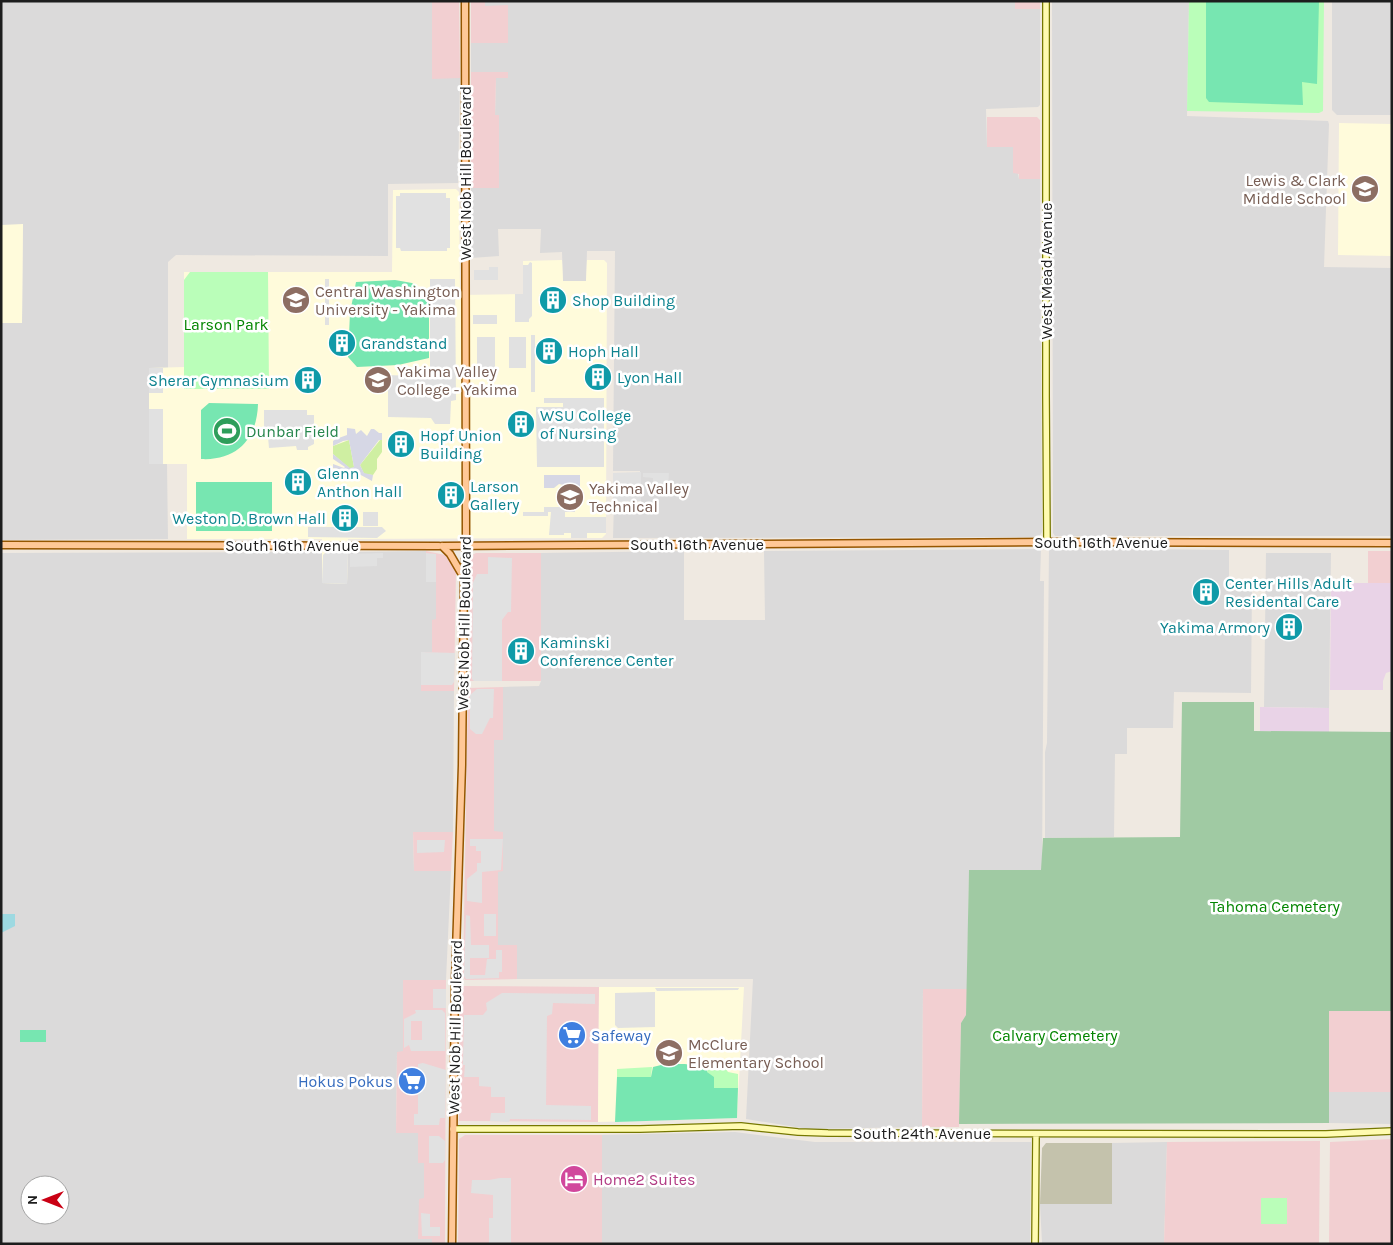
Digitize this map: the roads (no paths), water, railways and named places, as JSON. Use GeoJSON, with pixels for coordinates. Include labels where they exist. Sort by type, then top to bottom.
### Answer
{"type":"FeatureCollection","features":[{"type":"Feature","properties":{"kind":"main road","name":"West Nob Hill Boulevard"},"geometry":{"type":"LineString","coordinates":[[452,1244],[455,975],[462,773],[466,546],[465,1]]}},
{"type":"Feature","properties":{"kind":"main road","name":"South 16th Avenue"},"geometry":{"type":"LineString","coordinates":[[1,545],[466,546],[1048,542],[1392,543]]}},
{"type":"Feature","properties":{"kind":"main road"},"geometry":{"type":"LineString","coordinates":[[441,546],[450,554],[464,576]]}},
{"type":"Feature","properties":{"kind":"street","name":"West Mead Avenue"},"geometry":{"type":"LineString","coordinates":[[1046,1],[1048,542]]}},
{"type":"Feature","properties":{"kind":"street","name":"South 24th Avenue"},"geometry":{"type":"LineString","coordinates":[[453,1129],[632,1129],[741,1126],[828,1134],[1326,1134],[1392,1131]]}},
{"type":"Feature","properties":{"kind":"street"},"geometry":{"type":"LineString","coordinates":[[1035,1244],[1036,1134]]}},
{"type":"Feature","properties":{"kind":"water"},"geometry":{"type":"Polygon","coordinates":[[[1,914],[15,914],[15,926],[1,933],[1,914]]]}},
{"type":"Feature","properties":{"kind":"place","name":"Lewis & Clark Middle School"},"geometry":{"type":"Point","coordinates":[1365,189]}},
{"type":"Feature","properties":{"kind":"place","name":"Central Washington University - Yakima"},"geometry":{"type":"Point","coordinates":[296,300]}},
{"type":"Feature","properties":{"kind":"place","name":"Shop Building"},"geometry":{"type":"Point","coordinates":[553,300]}},
{"type":"Feature","properties":{"kind":"place","name":"Grandstand"},"geometry":{"type":"Point","coordinates":[342,343]}},
{"type":"Feature","properties":{"kind":"place","name":"Hoph Hall"},"geometry":{"type":"Point","coordinates":[549,351]}},
{"type":"Feature","properties":{"kind":"place","name":"Lyon Hall"},"geometry":{"type":"Point","coordinates":[598,377]}},
{"type":"Feature","properties":{"kind":"place","name":"Sherar Gymnasium"},"geometry":{"type":"Point","coordinates":[308,380]}},
{"type":"Feature","properties":{"kind":"place","name":"Yakima Valley College - Yakima"},"geometry":{"type":"Point","coordinates":[378,380]}},
{"type":"Feature","properties":{"kind":"place","name":"WSU College of Nursing"},"geometry":{"type":"Point","coordinates":[521,424]}},
{"type":"Feature","properties":{"kind":"place","name":"Dunbar Field"},"geometry":{"type":"Point","coordinates":[227,431]}},
{"type":"Feature","properties":{"kind":"place","name":"Hopf Union Building"},"geometry":{"type":"Point","coordinates":[401,444]}},
{"type":"Feature","properties":{"kind":"place","name":"Glenn Anthon Hall"},"geometry":{"type":"Point","coordinates":[298,482]}},
{"type":"Feature","properties":{"kind":"place","name":"Larson Gallery"},"geometry":{"type":"Point","coordinates":[451,495]}},
{"type":"Feature","properties":{"kind":"place","name":"Yakima Valley Technical"},"geometry":{"type":"Point","coordinates":[570,497]}},
{"type":"Feature","properties":{"kind":"place","name":"Weston D. Brown Hall"},"geometry":{"type":"Point","coordinates":[345,518]}},
{"type":"Feature","properties":{"kind":"place","name":"Center Hills Adult Residental Care"},"geometry":{"type":"Point","coordinates":[1206,592]}},
{"type":"Feature","properties":{"kind":"place","name":"Yakima Armory"},"geometry":{"type":"Point","coordinates":[1289,627]}},
{"type":"Feature","properties":{"kind":"place","name":"Kaminski Conference Center"},"geometry":{"type":"Point","coordinates":[521,651]}},
{"type":"Feature","properties":{"kind":"place","name":"Safeway"},"geometry":{"type":"Point","coordinates":[572,1035]}},
{"type":"Feature","properties":{"kind":"place","name":"McClure Elementary School"},"geometry":{"type":"Point","coordinates":[669,1053]}},
{"type":"Feature","properties":{"kind":"place","name":"Hokus Pokus"},"geometry":{"type":"Point","coordinates":[412,1081]}},
{"type":"Feature","properties":{"kind":"place","name":"Home2 Suites"},"geometry":{"type":"Point","coordinates":[574,1179]}},
{"type":"Feature","properties":{"kind":"park label","name":"Larson Park"},"geometry":{"type":"Point","coordinates":[226,324]}},
{"type":"Feature","properties":{"kind":"park label","name":"Tahoma Cemetery"},"geometry":{"type":"Point","coordinates":[1275,906]}},
{"type":"Feature","properties":{"kind":"park label","name":"Calvary Cemetery"},"geometry":{"type":"Point","coordinates":[1055,1035]}}]}
